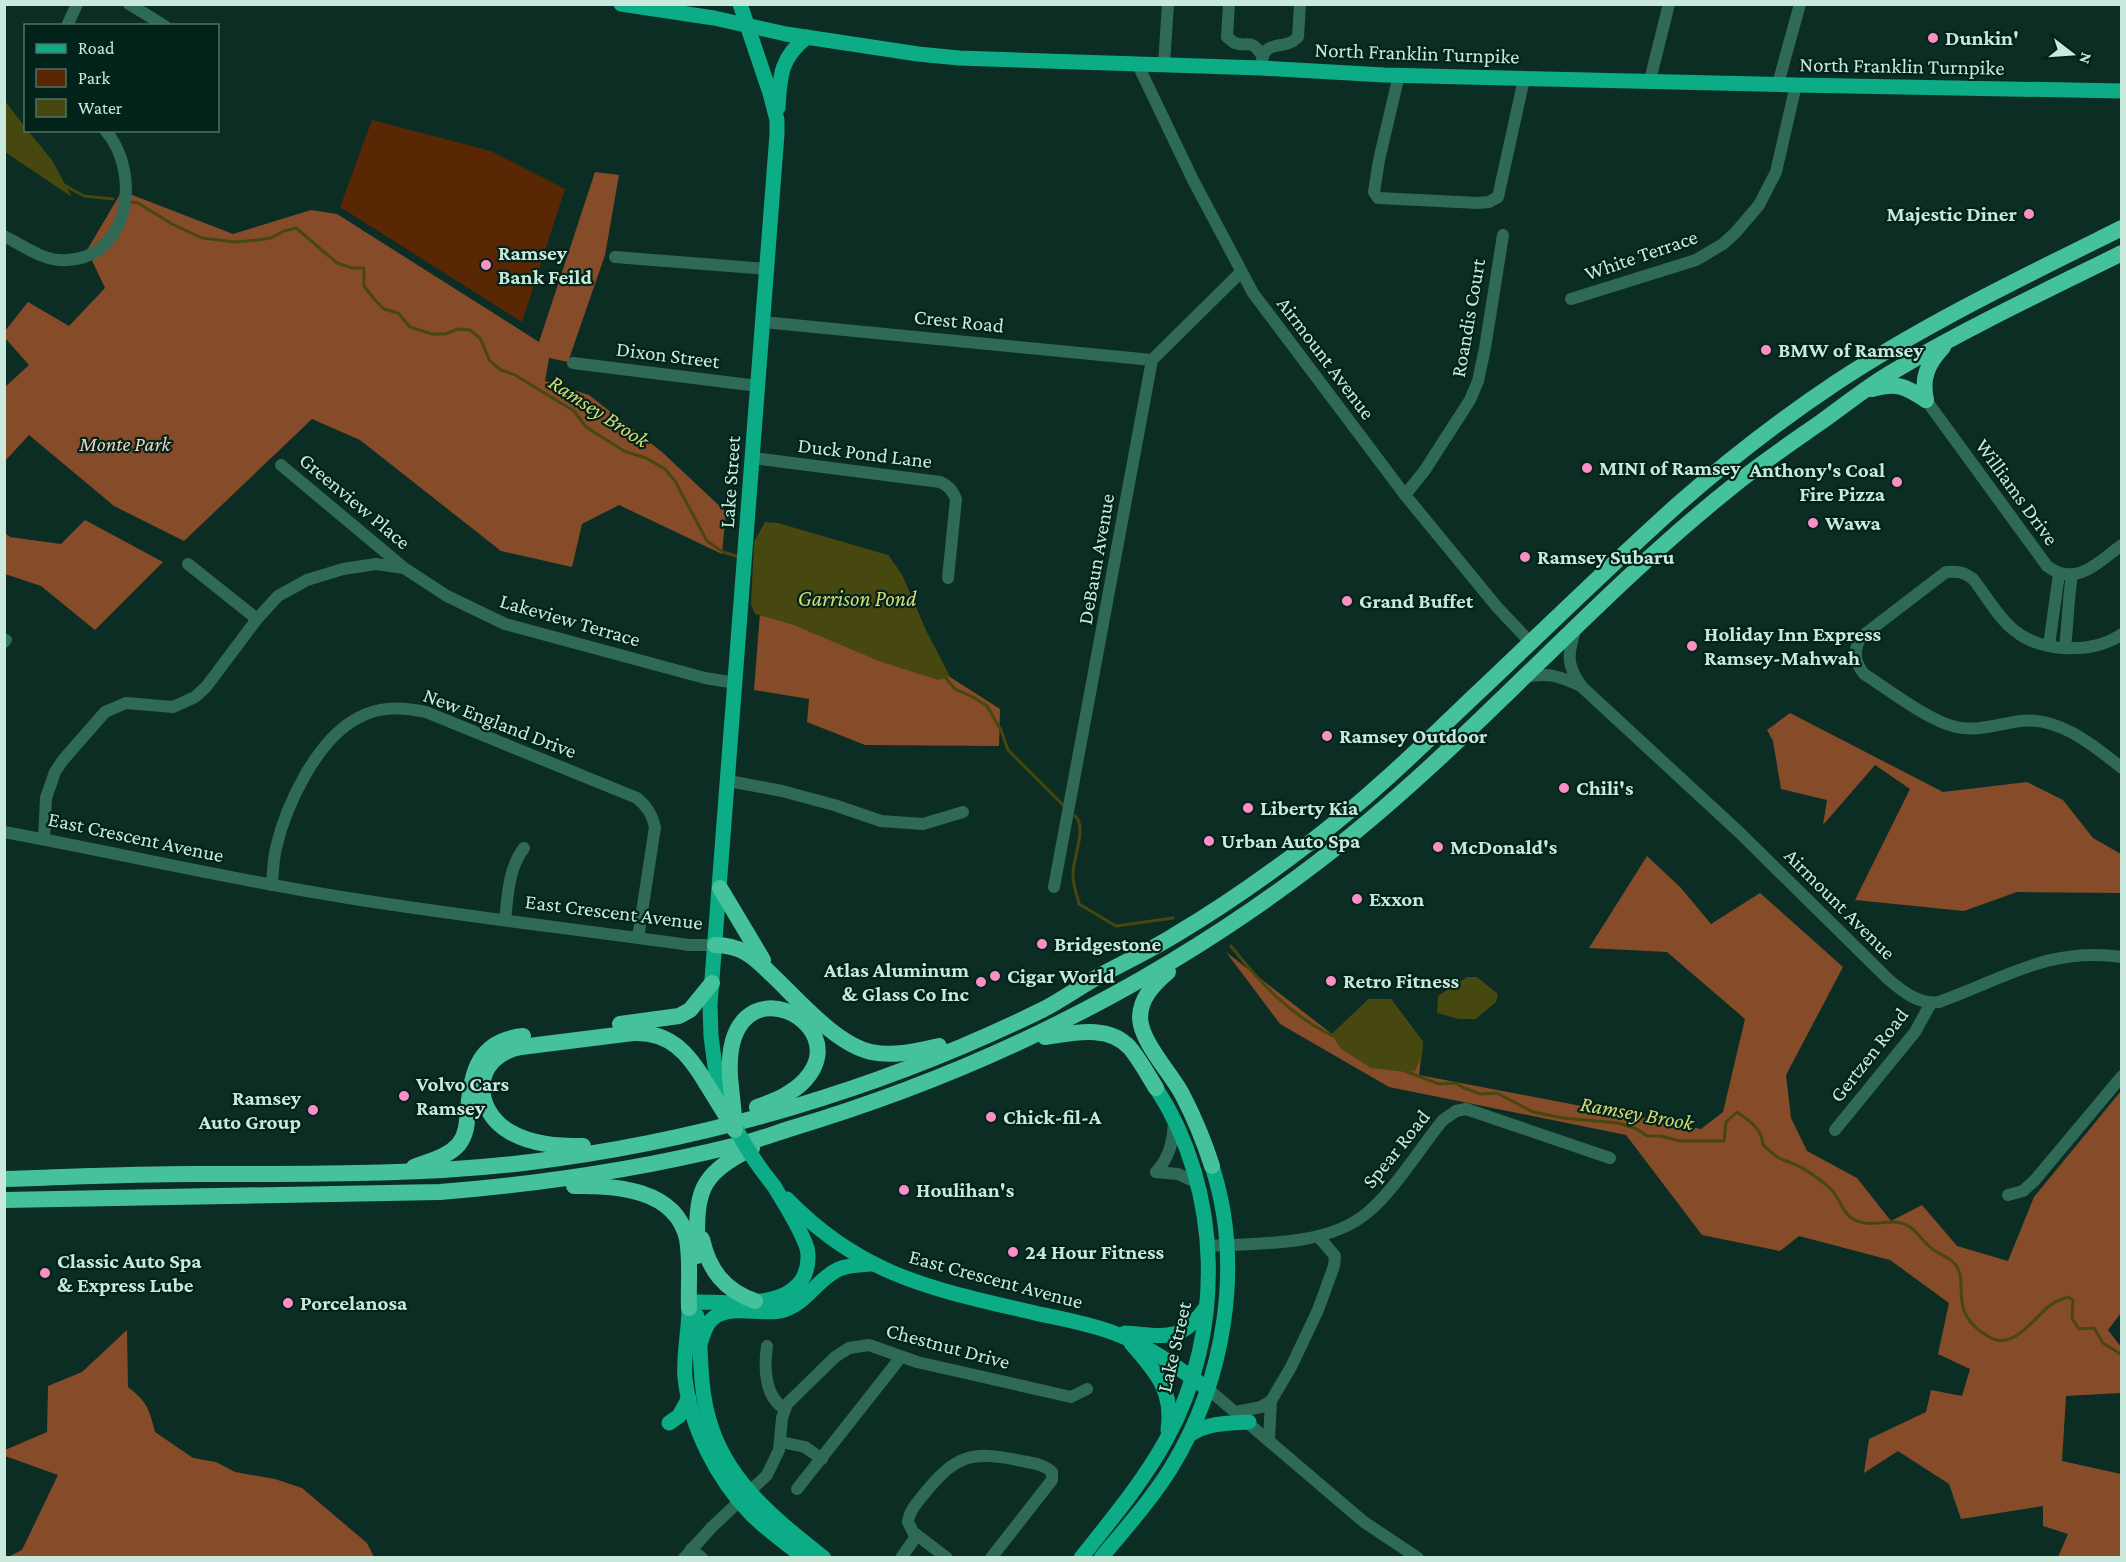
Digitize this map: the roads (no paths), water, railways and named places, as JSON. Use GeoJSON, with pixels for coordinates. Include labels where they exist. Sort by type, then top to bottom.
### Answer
{"type":"FeatureCollection","features":[{"type":"Feature","properties":{"kind":"highway"},"geometry":{"type":"LineString","coordinates":[[4,1179],[434,1171],[532,1162],[629,1147],[773,1112],[900,1071],[984,1036],[1050,1006],[1101,975],[1172,938],[1270,872],[1342,817],[1384,781],[1681,501],[1796,410],[1838,381],[1924,330],[2121,228]]}},
{"type":"Feature","properties":{"kind":"highway"},"geometry":{"type":"LineString","coordinates":[[4,1200],[440,1192],[590,1175],[678,1159],[738,1145],[833,1117],[928,1083],[1026,1040],[1147,977],[1204,942],[1282,888],[1360,828],[1435,762],[1576,627],[1731,487],[1765,460],[1887,375],[1953,338],[2121,253]]}},
{"type":"Feature","properties":{"kind":"highway"},"geometry":{"type":"LineString","coordinates":[[1926,400],[1923,382],[1928,366],[1953,338]]}},
{"type":"Feature","properties":{"kind":"highway"},"geometry":{"type":"LineString","coordinates":[[1862,392],[1885,386],[1900,386],[1926,400]]}},
{"type":"Feature","properties":{"kind":"highway"},"geometry":{"type":"LineString","coordinates":[[720,888],[771,973]]}},
{"type":"Feature","properties":{"kind":"highway"},"geometry":{"type":"LineString","coordinates":[[1204,942],[1153,986],[1143,1003],[1140,1021],[1146,1038],[1190,1110],[1212,1166]]}},
{"type":"Feature","properties":{"kind":"highway"},"geometry":{"type":"LineString","coordinates":[[715,945],[732,946],[746,951],[839,1038],[862,1049],[888,1054],[909,1052],[984,1036]]}},
{"type":"Feature","properties":{"kind":"highway"},"geometry":{"type":"LineString","coordinates":[[401,1172],[445,1155],[458,1145],[467,1126],[474,1071],[482,1057],[494,1045],[516,1037],[679,1016],[690,1010],[712,983]]}},
{"type":"Feature","properties":{"kind":"highway"},"geometry":{"type":"LineString","coordinates":[[693,1133],[777,1099],[804,1081],[817,1055],[815,1039],[807,1024],[797,1015],[785,1009],[770,1008],[750,1015],[739,1026],[733,1039],[730,1058],[718,1081],[735,1130]]}},
{"type":"Feature","properties":{"kind":"highway"},"geometry":{"type":"LineString","coordinates":[[1026,1040],[1090,1031],[1112,1035],[1129,1046],[1156,1088]]}},
{"type":"Feature","properties":{"kind":"highway"},"geometry":{"type":"LineString","coordinates":[[629,1147],[547,1144],[528,1140],[508,1131],[492,1118],[484,1103],[483,1080],[489,1065],[500,1055],[513,1048],[649,1034],[664,1038],[679,1047],[718,1081],[735,1130]]}},
{"type":"Feature","properties":{"kind":"highway"},"geometry":{"type":"LineString","coordinates":[[693,1305],[702,1191],[715,1171],[728,1161],[789,1129]]}},
{"type":"Feature","properties":{"kind":"highway"},"geometry":{"type":"LineString","coordinates":[[489,1188],[614,1186],[642,1193],[657,1200],[675,1216],[685,1233],[693,1305]]}},
{"type":"Feature","properties":{"kind":"highway"},"geometry":{"type":"LineString","coordinates":[[699,1222],[706,1252],[714,1272],[730,1289],[755,1301]]}},
{"type":"Feature","properties":{"kind":"main road","name":"North Franklin Turnpike"},"geometry":{"type":"LineString","coordinates":[[621,4],[695,9],[714,18],[807,37],[959,58],[1138,65],[1262,61],[1399,75],[2121,91]]}},
{"type":"Feature","properties":{"kind":"main road","name":"Lake Street"},"geometry":{"type":"LineString","coordinates":[[715,945],[777,120],[740,4]]}},
{"type":"Feature","properties":{"kind":"main road"},"geometry":{"type":"LineString","coordinates":[[777,120],[785,62],[796,46],[807,37]]}},
{"type":"Feature","properties":{"kind":"main road","name":"East Crescent Avenue"},"geometry":{"type":"LineString","coordinates":[[715,945],[711,1036],[718,1081]]}},
{"type":"Feature","properties":{"kind":"main road","name":"Lake Street"},"geometry":{"type":"LineString","coordinates":[[1081,1557],[1142,1478],[1167,1439],[1192,1378],[1202,1335],[1206,1307],[1207,1246],[1204,1214],[1188,1152],[1156,1088]]}},
{"type":"Feature","properties":{"kind":"main road","name":"East Crescent Avenue"},"geometry":{"type":"LineString","coordinates":[[735,1130],[774,1186],[837,1243],[871,1264],[905,1279],[942,1291],[1120,1335],[1158,1354],[1208,1389]]}},
{"type":"Feature","properties":{"kind":"main road","name":"Lake Street"},"geometry":{"type":"LineString","coordinates":[[1101,1557],[1160,1484],[1189,1435],[1208,1389],[1220,1342],[1227,1282],[1222,1208],[1212,1166]]}},
{"type":"Feature","properties":{"kind":"main road"},"geometry":{"type":"LineString","coordinates":[[693,1305],[773,1299],[791,1292],[801,1282],[808,1265],[806,1245],[774,1186]]}},
{"type":"Feature","properties":{"kind":"main road"},"geometry":{"type":"LineString","coordinates":[[699,1345],[708,1324],[719,1314],[737,1311],[785,1310],[804,1299],[838,1269],[871,1264]]}},
{"type":"Feature","properties":{"kind":"main road"},"geometry":{"type":"LineString","coordinates":[[693,1305],[699,1345],[705,1429]]}},
{"type":"Feature","properties":{"kind":"main road"},"geometry":{"type":"LineString","coordinates":[[693,1305],[684,1359],[686,1381],[689,1398],[705,1429],[717,1468],[745,1498],[770,1531],[805,1557]]}},
{"type":"Feature","properties":{"kind":"main road"},"geometry":{"type":"LineString","coordinates":[[1120,1335],[1173,1335],[1190,1327],[1206,1307]]}},
{"type":"Feature","properties":{"kind":"main road"},"geometry":{"type":"LineString","coordinates":[[1120,1335],[1156,1374],[1166,1392],[1170,1416],[1167,1439]]}},
{"type":"Feature","properties":{"kind":"main road"},"geometry":{"type":"LineString","coordinates":[[669,1423],[680,1416],[689,1398]]}},
{"type":"Feature","properties":{"kind":"main road"},"geometry":{"type":"LineString","coordinates":[[1189,1435],[1215,1424],[1249,1422]]}},
{"type":"Feature","properties":{"kind":"main road"},"geometry":{"type":"LineString","coordinates":[[745,1498],[825,1557]]}},
{"type":"Feature","properties":{"kind":"street"},"geometry":{"type":"LineString","coordinates":[[68,24],[77,4]]}},
{"type":"Feature","properties":{"kind":"street"},"geometry":{"type":"LineString","coordinates":[[129,4],[162,24]]}},
{"type":"Feature","properties":{"kind":"street"},"geometry":{"type":"LineString","coordinates":[[1164,64],[1168,4]]}},
{"type":"Feature","properties":{"kind":"street"},"geometry":{"type":"LineString","coordinates":[[1229,4],[1227,37],[1236,43],[1249,43],[1256,46],[1262,61]]}},
{"type":"Feature","properties":{"kind":"street"},"geometry":{"type":"LineString","coordinates":[[1262,61],[1269,47],[1292,43],[1298,37],[1300,4]]}},
{"type":"Feature","properties":{"kind":"street"},"geometry":{"type":"LineString","coordinates":[[1650,80],[1670,4]]}},
{"type":"Feature","properties":{"kind":"street"},"geometry":{"type":"LineString","coordinates":[[1778,84],[1800,4]]}},
{"type":"Feature","properties":{"kind":"street","name":"Airmount Avenue"},"geometry":{"type":"LineString","coordinates":[[1138,65],[1193,180],[1253,293],[1405,495],[1497,607],[1531,643]]}},
{"type":"Feature","properties":{"kind":"street"},"geometry":{"type":"LineString","coordinates":[[1399,75],[1374,192],[1378,198],[1478,203],[1498,198],[1524,79]]}},
{"type":"Feature","properties":{"kind":"street","name":"White Terrace"},"geometry":{"type":"LineString","coordinates":[[1571,299],[1696,260],[1723,244],[1736,232],[1759,205],[1776,172],[1796,85]]}},
{"type":"Feature","properties":{"kind":"street"},"geometry":{"type":"LineString","coordinates":[[4,236],[56,260],[81,257],[104,245],[121,219],[127,189],[122,162],[108,132]]}},
{"type":"Feature","properties":{"kind":"street","name":"Roandis Court"},"geometry":{"type":"LineString","coordinates":[[1405,495],[1425,470],[1470,400],[1478,381],[1503,235]]}},
{"type":"Feature","properties":{"kind":"street"},"geometry":{"type":"LineString","coordinates":[[615,257],[766,269]]}},
{"type":"Feature","properties":{"kind":"street"},"geometry":{"type":"LineString","coordinates":[[1152,360],[1241,272]]}},
{"type":"Feature","properties":{"kind":"street","name":"Crest Road"},"geometry":{"type":"LineString","coordinates":[[763,322],[1152,360]]}},
{"type":"Feature","properties":{"kind":"street","name":"DeBaun Avenue"},"geometry":{"type":"LineString","coordinates":[[1054,887],[1152,360]]}},
{"type":"Feature","properties":{"kind":"street","name":"Dixon Street"},"geometry":{"type":"LineString","coordinates":[[573,363],[758,386]]}},
{"type":"Feature","properties":{"kind":"street","name":"Williams Drive"},"geometry":{"type":"LineString","coordinates":[[1926,400],[2047,566],[2066,574]]}},
{"type":"Feature","properties":{"kind":"street","name":"Duck Pond Lane"},"geometry":{"type":"LineString","coordinates":[[753,458],[940,482],[947,485],[956,499],[948,578]]}},
{"type":"Feature","properties":{"kind":"street","name":"Greenview Place"},"geometry":{"type":"LineString","coordinates":[[280,465],[404,568]]}},
{"type":"Feature","properties":{"kind":"street"},"geometry":{"type":"LineString","coordinates":[[2066,574],[2089,569],[2121,545]]}},
{"type":"Feature","properties":{"kind":"street"},"geometry":{"type":"LineString","coordinates":[[188,564],[257,619]]}},
{"type":"Feature","properties":{"kind":"street","name":"Lakeview Terrace"},"geometry":{"type":"LineString","coordinates":[[44,839],[46,798],[56,772],[63,760],[105,712],[126,703],[172,707],[195,697],[206,687],[257,619],[278,596],[307,580],[360,566],[376,564],[404,568],[447,596],[505,624],[705,678],[736,683]]}},
{"type":"Feature","properties":{"kind":"street"},"geometry":{"type":"LineString","coordinates":[[2121,634],[2092,648],[2079,649],[2049,645],[2029,639],[2015,631],[1973,579],[1966,573],[1956,571],[1946,572],[1861,637],[1855,657],[1863,674],[1941,721],[1966,729],[2026,721],[2044,721],[2057,725],[2100,751],[2121,768]]}},
{"type":"Feature","properties":{"kind":"street"},"geometry":{"type":"LineString","coordinates":[[2049,645],[2066,574]]}},
{"type":"Feature","properties":{"kind":"street"},"geometry":{"type":"LineString","coordinates":[[2065,647],[2069,617],[2066,574]]}},
{"type":"Feature","properties":{"kind":"street","name":"Airmount Avenue"},"geometry":{"type":"LineString","coordinates":[[1576,627],[1569,661],[1573,675],[1582,687],[1740,833],[1888,979],[1908,995],[1931,1003]]}},
{"type":"Feature","properties":{"kind":"street","name":"Airmount Avenue"},"geometry":{"type":"LineString","coordinates":[[1524,677],[1545,673],[1582,687]]}},
{"type":"Feature","properties":{"kind":"street","name":"New England Drive"},"geometry":{"type":"LineString","coordinates":[[272,885],[273,863],[282,826],[308,770],[335,734],[358,718],[383,709],[410,708],[426,712],[637,798],[644,803],[653,818],[655,828],[638,938]]}},
{"type":"Feature","properties":{"kind":"street"},"geometry":{"type":"LineString","coordinates":[[729,781],[782,791],[881,821],[923,824],[963,812]]}},
{"type":"Feature","properties":{"kind":"street","name":"East Crescent Avenue"},"geometry":{"type":"LineString","coordinates":[[4,832],[370,902],[689,945],[715,945]]}},
{"type":"Feature","properties":{"kind":"street"},"geometry":{"type":"LineString","coordinates":[[505,920],[511,872],[524,848]]}},
{"type":"Feature","properties":{"kind":"street"},"geometry":{"type":"LineString","coordinates":[[1931,1003],[1950,998],[2028,966],[2061,957],[2101,954],[2121,957]]}},
{"type":"Feature","properties":{"kind":"street","name":"Gertzen Road"},"geometry":{"type":"LineString","coordinates":[[1835,1130],[1915,1032],[1931,1003]]}},
{"type":"Feature","properties":{"kind":"street"},"geometry":{"type":"LineString","coordinates":[[2008,1195],[2023,1191],[2035,1180],[2121,1076]]}},
{"type":"Feature","properties":{"kind":"street","name":"Spear Road"},"geometry":{"type":"LineString","coordinates":[[1207,1246],[1303,1239],[1345,1227],[1367,1213],[1392,1186],[1443,1120],[1456,1111],[1466,1109],[1476,1111],[1610,1158]]}},
{"type":"Feature","properties":{"kind":"street"},"geometry":{"type":"LineString","coordinates":[[1174,1121],[1171,1149],[1156,1172],[1178,1174],[1197,1183]]}},
{"type":"Feature","properties":{"kind":"street"},"geometry":{"type":"LineString","coordinates":[[1269,1440],[1271,1401],[1295,1360],[1318,1310],[1334,1266],[1335,1256],[1318,1236]]}},
{"type":"Feature","properties":{"kind":"street","name":"Chestnut Drive"},"geometry":{"type":"LineString","coordinates":[[785,1408],[797,1393],[835,1358],[849,1348],[869,1345],[901,1358],[1071,1397],[1087,1389]]}},
{"type":"Feature","properties":{"kind":"street"},"geometry":{"type":"LineString","coordinates":[[687,1553],[745,1498],[771,1469],[781,1442],[785,1408],[777,1404],[767,1378],[765,1364],[767,1346]]}},
{"type":"Feature","properties":{"kind":"street"},"geometry":{"type":"LineString","coordinates":[[797,1489],[901,1358]]}},
{"type":"Feature","properties":{"kind":"street","name":"East Crescent Avenue"},"geometry":{"type":"LineString","coordinates":[[1208,1389],[1364,1522],[1418,1557]]}},
{"type":"Feature","properties":{"kind":"street"},"geometry":{"type":"LineString","coordinates":[[1236,1412],[1261,1407],[1271,1401]]}},
{"type":"Feature","properties":{"kind":"street"},"geometry":{"type":"LineString","coordinates":[[781,1442],[805,1447],[822,1459]]}},
{"type":"Feature","properties":{"kind":"street"},"geometry":{"type":"LineString","coordinates":[[947,1557],[908,1526],[909,1514],[949,1467],[962,1460],[989,1455],[1043,1466],[1052,1473],[1052,1480],[991,1557]]}},
{"type":"Feature","properties":{"kind":"street"},"geometry":{"type":"LineString","coordinates":[[892,1557],[904,1552],[917,1535]]}},
{"type":"Feature","properties":{"kind":"street"},"geometry":{"type":"LineString","coordinates":[[687,1553],[702,1557]]}},
{"type":"Feature","properties":{"kind":"water"},"geometry":{"type":"Polygon","coordinates":[[[5,101],[24,126],[24,132],[29,132],[52,160],[72,197],[5,152],[5,101]]]}},
{"type":"Feature","properties":{"kind":"water","name":"Garrison Pond"},"geometry":{"type":"Polygon","coordinates":[[[765,522],[778,523],[888,555],[902,575],[926,631],[950,677],[938,680],[879,661],[791,624],[755,614],[751,605],[754,542],[765,522]]]}},
{"type":"Feature","properties":{"kind":"water"},"geometry":{"type":"Polygon","coordinates":[[[1467,977],[1477,977],[1498,994],[1496,1002],[1476,1019],[1459,1019],[1437,1013],[1438,996],[1467,977]]]}},
{"type":"Feature","properties":{"kind":"water"},"geometry":{"type":"Polygon","coordinates":[[[1369,999],[1391,999],[1423,1042],[1422,1056],[1415,1071],[1371,1068],[1340,1048],[1332,1034],[1369,999]]]}},
{"type":"Feature","properties":{"kind":"waterway","name":"Ramsey Brook"},"geometry":{"type":"LineString","coordinates":[[64,185],[84,196],[113,199]]}},
{"type":"Feature","properties":{"kind":"waterway","name":"Ramsey Brook"},"geometry":{"type":"LineString","coordinates":[[130,202],[138,203],[172,224],[202,238],[236,242],[258,240],[271,238],[296,228],[337,263],[352,268],[364,268],[364,286],[374,299],[384,309],[398,313],[410,327],[432,334],[445,334],[458,329],[470,330],[480,338],[490,361],[501,370],[515,375],[574,411],[586,427],[624,451],[646,458],[665,469],[675,481],[707,541],[723,552],[739,557]]}},
{"type":"Feature","properties":{"kind":"waterway","name":"Ramsey Brook"},"geometry":{"type":"LineString","coordinates":[[945,677],[955,689],[987,706],[1001,730],[1008,750],[1063,805]]}},
{"type":"Feature","properties":{"kind":"waterway","name":"Ramsey Brook"},"geometry":{"type":"LineString","coordinates":[[1075,816],[1079,821],[1080,835],[1073,876],[1079,904],[1116,926],[1173,918]]}},
{"type":"Feature","properties":{"kind":"waterway","name":"Ramsey Brook"},"geometry":{"type":"LineString","coordinates":[[1231,946],[1253,973],[1290,1009],[1335,1037]]}},
{"type":"Feature","properties":{"kind":"waterway","name":"Ramsey Brook"},"geometry":{"type":"LineString","coordinates":[[1405,1071],[1439,1084],[1456,1083],[1480,1094],[1497,1093],[1533,1112],[1563,1118],[1618,1123],[1637,1129],[1647,1136],[1661,1136],[1679,1141],[1724,1141],[1726,1122],[1737,1112],[1754,1126],[1760,1134],[1763,1145],[1772,1153],[1809,1172],[1832,1190],[1852,1218],[1866,1223],[1906,1224],[1932,1249],[1953,1262],[1960,1277],[1965,1312],[1970,1322],[1985,1335],[1996,1340],[2011,1338],[2025,1330],[2050,1305],[2068,1297],[2073,1300],[2072,1318],[2079,1329],[2094,1328],[2103,1343],[2122,1355]]}},
{"type":"Feature","properties":{"kind":"place","name":"Dunkin'"},"geometry":{"type":"Point","coordinates":[1933,38]}},
{"type":"Feature","properties":{"kind":"place","name":"Majestic Diner"},"geometry":{"type":"Point","coordinates":[2029,214]}},
{"type":"Feature","properties":{"kind":"place","name":"Ramsey Bank Feild"},"geometry":{"type":"Point","coordinates":[486,265]}},
{"type":"Feature","properties":{"kind":"place","name":"BMW of Ramsey"},"geometry":{"type":"Point","coordinates":[1766,350]}},
{"type":"Feature","properties":{"kind":"place","name":"MINI of Ramsey"},"geometry":{"type":"Point","coordinates":[1587,468]}},
{"type":"Feature","properties":{"kind":"place","name":"Anthony's Coal Fire Pizza"},"geometry":{"type":"Point","coordinates":[1897,482]}},
{"type":"Feature","properties":{"kind":"place","name":"Wawa"},"geometry":{"type":"Point","coordinates":[1813,523]}},
{"type":"Feature","properties":{"kind":"place","name":"Ramsey Subaru"},"geometry":{"type":"Point","coordinates":[1525,557]}},
{"type":"Feature","properties":{"kind":"place","name":"Grand Buffet"},"geometry":{"type":"Point","coordinates":[1347,601]}},
{"type":"Feature","properties":{"kind":"place","name":"Holiday Inn Express Ramsey-Mahwah"},"geometry":{"type":"Point","coordinates":[1692,646]}},
{"type":"Feature","properties":{"kind":"place","name":"Ramsey Outdoor"},"geometry":{"type":"Point","coordinates":[1327,736]}},
{"type":"Feature","properties":{"kind":"place","name":"Chili's"},"geometry":{"type":"Point","coordinates":[1564,788]}},
{"type":"Feature","properties":{"kind":"place","name":"Liberty Kia"},"geometry":{"type":"Point","coordinates":[1248,808]}},
{"type":"Feature","properties":{"kind":"place","name":"Urban Auto Spa"},"geometry":{"type":"Point","coordinates":[1209,841]}},
{"type":"Feature","properties":{"kind":"place","name":"McDonald's"},"geometry":{"type":"Point","coordinates":[1438,847]}},
{"type":"Feature","properties":{"kind":"place","name":"Exxon"},"geometry":{"type":"Point","coordinates":[1357,899]}},
{"type":"Feature","properties":{"kind":"place","name":"Bridgestone"},"geometry":{"type":"Point","coordinates":[1042,944]}},
{"type":"Feature","properties":{"kind":"place","name":"Cigar World"},"geometry":{"type":"Point","coordinates":[995,976]}},
{"type":"Feature","properties":{"kind":"place","name":"Retro Fitness"},"geometry":{"type":"Point","coordinates":[1331,981]}},
{"type":"Feature","properties":{"kind":"place","name":"Atlas Aluminum & Glass Co Inc"},"geometry":{"type":"Point","coordinates":[981,982]}},
{"type":"Feature","properties":{"kind":"place","name":"Volvo Cars Ramsey"},"geometry":{"type":"Point","coordinates":[404,1096]}},
{"type":"Feature","properties":{"kind":"place","name":"Ramsey Auto Group"},"geometry":{"type":"Point","coordinates":[313,1110]}},
{"type":"Feature","properties":{"kind":"place","name":"Chick-fil-A"},"geometry":{"type":"Point","coordinates":[991,1117]}},
{"type":"Feature","properties":{"kind":"place","name":"Houlihan's"},"geometry":{"type":"Point","coordinates":[904,1190]}},
{"type":"Feature","properties":{"kind":"place","name":"24 Hour Fitness"},"geometry":{"type":"Point","coordinates":[1013,1252]}},
{"type":"Feature","properties":{"kind":"place","name":"Classic Auto Spa & Express Lube"},"geometry":{"type":"Point","coordinates":[45,1273]}},
{"type":"Feature","properties":{"kind":"place","name":"Porcelanosa"},"geometry":{"type":"Point","coordinates":[288,1303]}},
{"type":"Feature","properties":{"kind":"park label","name":"Monte Park"},"geometry":{"type":"Point","coordinates":[125,444]}}]}
